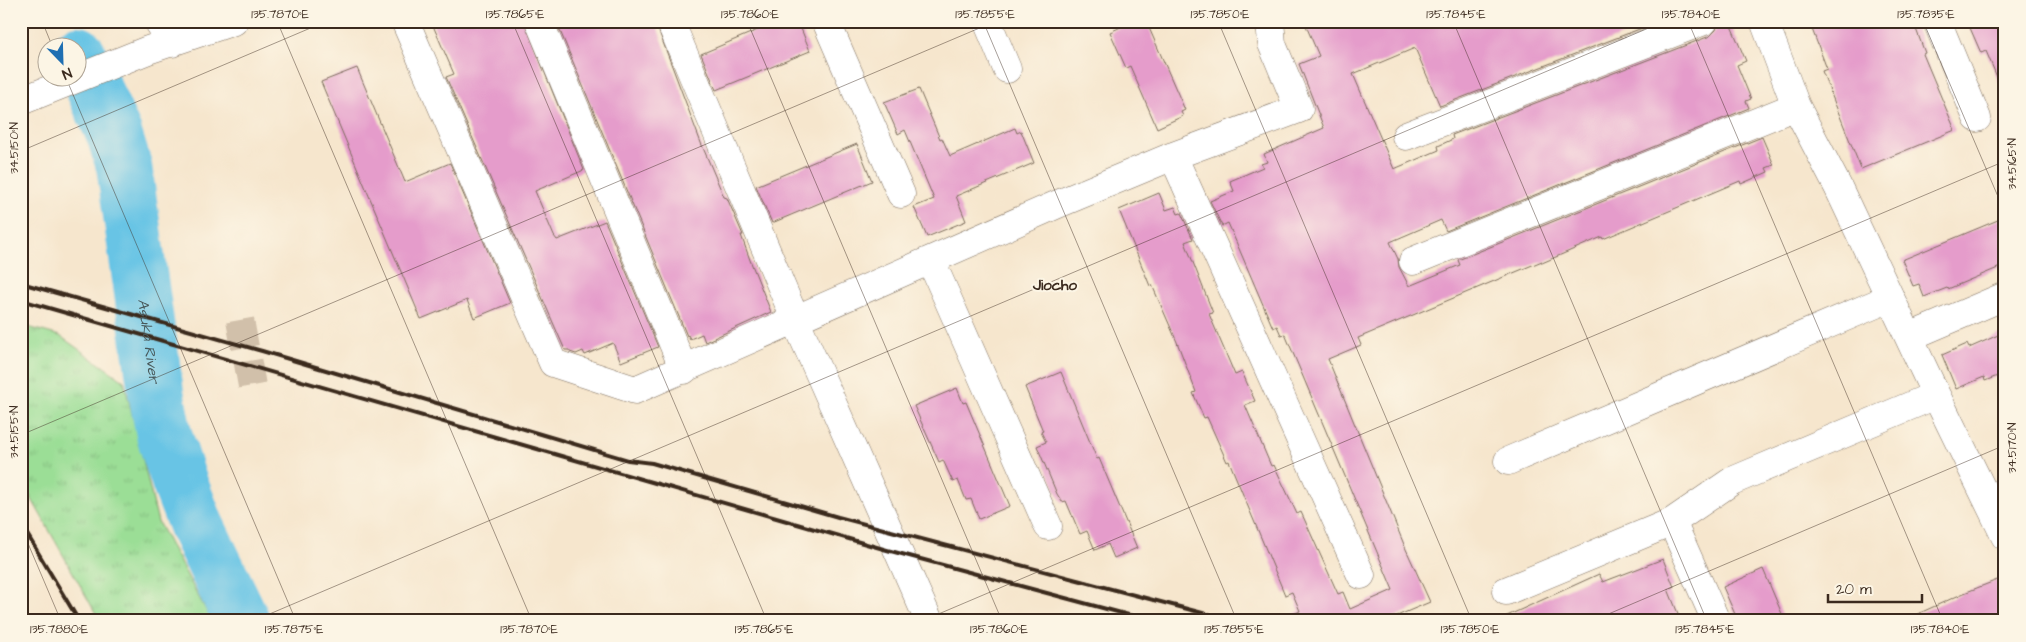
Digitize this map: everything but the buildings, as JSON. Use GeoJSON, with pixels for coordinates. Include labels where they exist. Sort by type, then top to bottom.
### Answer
{"type":"FeatureCollection","features":[{"type":"Feature","properties":{"kind":"street"},"geometry":{"type":"LineString","coordinates":[[405,21],[553,363],[636,390],[1058,204],[1173,156],[1299,109],[1272,44],[1270,21]]}},
{"type":"Feature","properties":{"kind":"street"},"geometry":{"type":"LineString","coordinates":[[539,21],[684,370]]}},
{"type":"Feature","properties":{"kind":"street"},"geometry":{"type":"LineString","coordinates":[[670,21],[796,321],[928,621]]}},
{"type":"Feature","properties":{"kind":"street"},"geometry":{"type":"LineString","coordinates":[[826,21],[901,194]]}},
{"type":"Feature","properties":{"kind":"street"},"geometry":{"type":"LineString","coordinates":[[987,21],[1007,69]]}},
{"type":"Feature","properties":{"kind":"street"},"geometry":{"type":"LineString","coordinates":[[1406,136],[1704,21]]}},
{"type":"Feature","properties":{"kind":"street"},"geometry":{"type":"LineString","coordinates":[[1764,21],[1796,106],[1838,186],[1908,337],[2005,536]]}},
{"type":"Feature","properties":{"kind":"street"},"geometry":{"type":"LineString","coordinates":[[1937,21],[1977,118]]}},
{"type":"Feature","properties":{"kind":"street"},"geometry":{"type":"LineString","coordinates":[[24,100],[159,38],[226,23]]}},
{"type":"Feature","properties":{"kind":"street"},"geometry":{"type":"LineString","coordinates":[[1413,261],[1796,106]]}},
{"type":"Feature","properties":{"kind":"street"},"geometry":{"type":"LineString","coordinates":[[1173,156],[1361,575]]}},
{"type":"Feature","properties":{"kind":"street"},"geometry":{"type":"LineString","coordinates":[[931,261],[1048,526]]}},
{"type":"Feature","properties":{"kind":"street"},"geometry":{"type":"LineString","coordinates":[[1908,337],[2005,296]]}},
{"type":"Feature","properties":{"kind":"street"},"geometry":{"type":"LineString","coordinates":[[1508,461],[1890,298]]}},
{"type":"Feature","properties":{"kind":"street"},"geometry":{"type":"LineString","coordinates":[[1506,591],[1672,522],[1732,482],[1936,395]]}},
{"type":"Feature","properties":{"kind":"street"},"geometry":{"type":"LineString","coordinates":[[1672,522],[1716,621]]}},
{"type":"Feature","properties":{"kind":"green space"},"geometry":{"type":"Polygon","coordinates":[[[21,325],[60,336],[124,381],[158,522],[212,621],[100,621],[30,496],[21,484],[21,325]]]}},
{"type":"Feature","properties":{"kind":"waterway","name":"Asuka River"},"geometry":{"type":"LineString","coordinates":[[88,76],[114,134],[124,166],[156,392],[164,434],[196,525],[242,621]]}},
{"type":"Feature","properties":{"kind":"tunnel"},"geometry":{"type":"LineString","coordinates":[[240,320],[252,386]]}},
{"type":"Feature","properties":{"kind":"railway"},"geometry":{"type":"LineString","coordinates":[[21,283],[262,351],[628,460],[652,463],[838,517],[1233,621]]}},
{"type":"Feature","properties":{"kind":"railway"},"geometry":{"type":"LineString","coordinates":[[21,300],[887,550],[1151,621]]}},
{"type":"Feature","properties":{"kind":"railway"},"geometry":{"type":"LineString","coordinates":[[21,524],[79,621]]}},
{"type":"Feature","properties":{"kind":"district","name":"Jiocho"},"geometry":{"type":"Point","coordinates":[1055,285]}}]}
